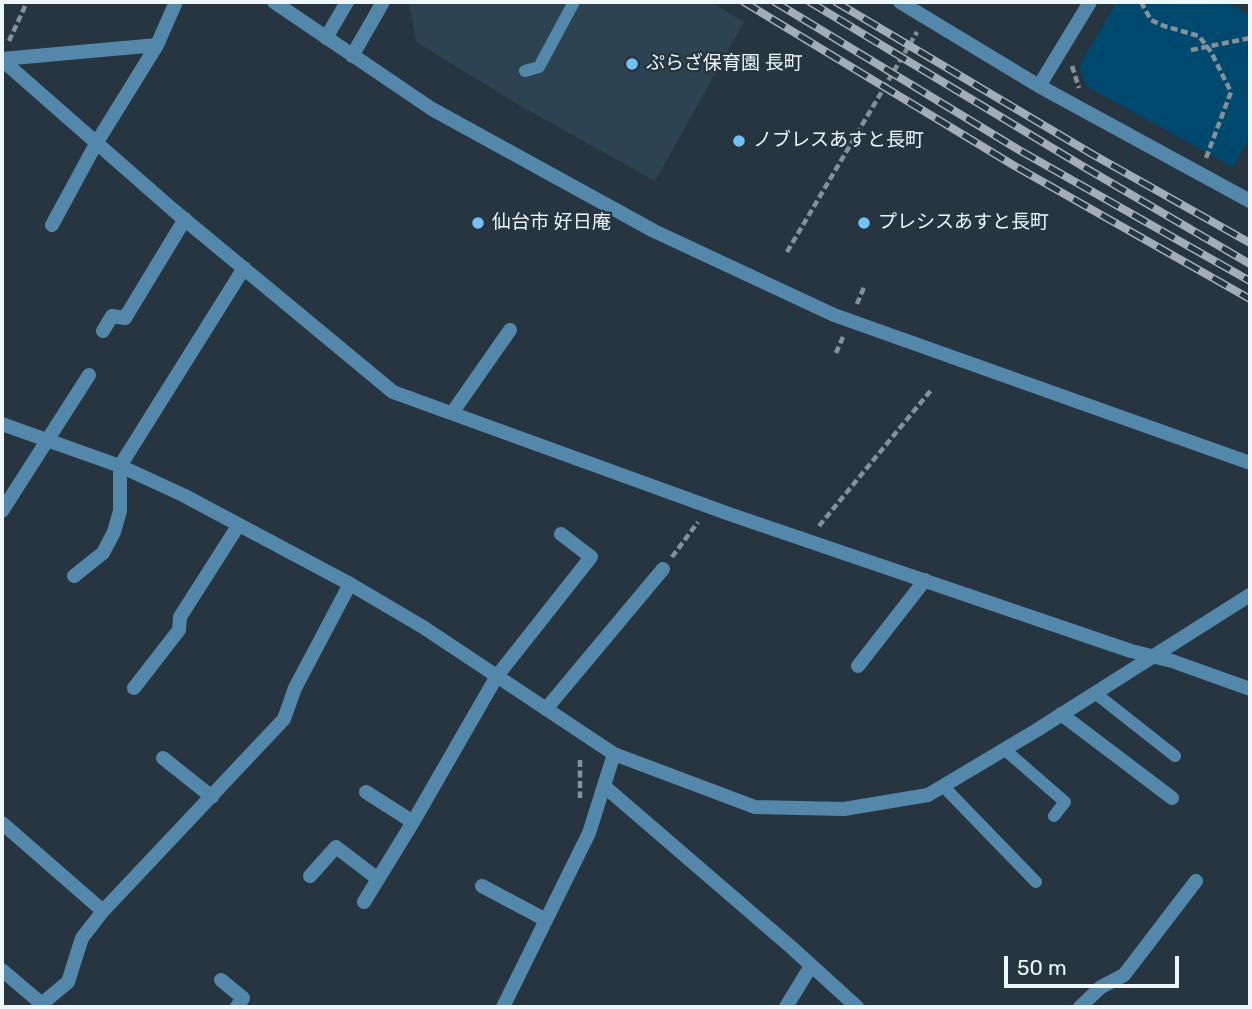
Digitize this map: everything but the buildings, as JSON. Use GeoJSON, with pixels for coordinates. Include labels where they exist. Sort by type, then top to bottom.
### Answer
{"type":"FeatureCollection","features":[{"type":"Feature","properties":{"kind":"street"},"geometry":{"type":"LineString","coordinates":[[52,225],[97,142],[157,45],[176,2]]}},
{"type":"Feature","properties":{"kind":"street"},"geometry":{"type":"LineString","coordinates":[[274,2],[432,109],[642,225],[834,315],[1250,463]]}},
{"type":"Feature","properties":{"kind":"street"},"geometry":{"type":"LineString","coordinates":[[326,38],[347,2]]}},
{"type":"Feature","properties":{"kind":"street"},"geometry":{"type":"LineString","coordinates":[[352,55],[383,2]]}},
{"type":"Feature","properties":{"kind":"street"},"geometry":{"type":"LineString","coordinates":[[900,2],[1039,86],[1250,201]]}},
{"type":"Feature","properties":{"kind":"street"},"geometry":{"type":"LineString","coordinates":[[1039,86],[1090,2]]}},
{"type":"Feature","properties":{"kind":"street"},"geometry":{"type":"LineString","coordinates":[[3,55],[157,45]]}},
{"type":"Feature","properties":{"kind":"street"},"geometry":{"type":"LineString","coordinates":[[3,55],[185,219],[393,392],[807,540],[1250,689]]}},
{"type":"Feature","properties":{"kind":"street"},"geometry":{"type":"LineString","coordinates":[[103,331],[112,316],[125,317],[185,219]]}},
{"type":"Feature","properties":{"kind":"street"},"geometry":{"type":"LineString","coordinates":[[74,576],[103,553],[114,532],[120,511],[120,467],[244,268]]}},
{"type":"Feature","properties":{"kind":"street"},"geometry":{"type":"LineString","coordinates":[[452,413],[510,330]]}},
{"type":"Feature","properties":{"kind":"street"},"geometry":{"type":"LineString","coordinates":[[2,511],[89,375]]}},
{"type":"Feature","properties":{"kind":"street"},"geometry":{"type":"LineString","coordinates":[[2,424],[120,467],[183,495],[350,584],[423,627],[614,754],[755,807],[844,809],[928,795],[1250,595]]}},
{"type":"Feature","properties":{"kind":"street"},"geometry":{"type":"LineString","coordinates":[[134,688],[179,630],[180,617],[238,526]]}},
{"type":"Feature","properties":{"kind":"street"},"geometry":{"type":"LineString","coordinates":[[364,902],[497,676],[591,557],[561,534]]}},
{"type":"Feature","properties":{"kind":"street"},"geometry":{"type":"LineString","coordinates":[[546,709],[663,569]]}},
{"type":"Feature","properties":{"kind":"street"},"geometry":{"type":"LineString","coordinates":[[858,666],[925,580]]}},
{"type":"Feature","properties":{"kind":"street"},"geometry":{"type":"LineString","coordinates":[[2,970],[40,1005],[68,982],[82,938],[103,911],[284,719],[295,688],[350,584]]}},
{"type":"Feature","properties":{"kind":"street"},"geometry":{"type":"LineString","coordinates":[[1061,714],[1172,798]]}},
{"type":"Feature","properties":{"kind":"street"},"geometry":{"type":"LineString","coordinates":[[503,1007],[589,833],[614,754]]}},
{"type":"Feature","properties":{"kind":"street"},"geometry":{"type":"LineString","coordinates":[[163,758],[212,797]]}},
{"type":"Feature","properties":{"kind":"street"},"geometry":{"type":"LineString","coordinates":[[604,786],[857,1007]]}},
{"type":"Feature","properties":{"kind":"street"},"geometry":{"type":"LineString","coordinates":[[366,792],[413,822]]}},
{"type":"Feature","properties":{"kind":"street"},"geometry":{"type":"LineString","coordinates":[[2,822],[103,911]]}},
{"type":"Feature","properties":{"kind":"street"},"geometry":{"type":"LineString","coordinates":[[310,876],[336,846],[378,879]]}},
{"type":"Feature","properties":{"kind":"street"},"geometry":{"type":"LineString","coordinates":[[1080,1007],[1101,987],[1124,975],[1196,881]]}},
{"type":"Feature","properties":{"kind":"street"},"geometry":{"type":"LineString","coordinates":[[482,886],[546,920]]}},
{"type":"Feature","properties":{"kind":"street"},"geometry":{"type":"LineString","coordinates":[[786,1007],[811,966]]}},
{"type":"Feature","properties":{"kind":"street"},"geometry":{"type":"LineString","coordinates":[[221,980],[243,998],[237,1007]]}},
{"type":"Feature","properties":{"kind":"lane"},"geometry":{"type":"LineString","coordinates":[[525,71],[539,67],[574,2]]}},
{"type":"Feature","properties":{"kind":"lane"},"geometry":{"type":"LineString","coordinates":[[1095,693],[1175,756]]}},
{"type":"Feature","properties":{"kind":"lane"},"geometry":{"type":"LineString","coordinates":[[1004,749],[1065,802],[1054,816]]}},
{"type":"Feature","properties":{"kind":"lane"},"geometry":{"type":"LineString","coordinates":[[943,786],[1037,882]]}},
{"type":"Feature","properties":{"kind":"path"},"geometry":{"type":"LineString","coordinates":[[3,55],[27,2]]}},
{"type":"Feature","properties":{"kind":"path"},"geometry":{"type":"LineString","coordinates":[[1141,2],[1152,20],[1199,36],[1231,92],[1205,159]]}},
{"type":"Feature","properties":{"kind":"path"},"geometry":{"type":"LineString","coordinates":[[787,252],[918,31]]}},
{"type":"Feature","properties":{"kind":"path"},"geometry":{"type":"LineString","coordinates":[[1191,50],[1250,38]]}},
{"type":"Feature","properties":{"kind":"path"},"geometry":{"type":"LineString","coordinates":[[1072,66],[1080,90]]}},
{"type":"Feature","properties":{"kind":"path"},"geometry":{"type":"LineString","coordinates":[[857,304],[864,287]]}},
{"type":"Feature","properties":{"kind":"path"},"geometry":{"type":"LineString","coordinates":[[836,353],[843,337]]}},
{"type":"Feature","properties":{"kind":"path"},"geometry":{"type":"LineString","coordinates":[[807,540],[932,389]]}},
{"type":"Feature","properties":{"kind":"path"},"geometry":{"type":"LineString","coordinates":[[663,569],[709,506]]}},
{"type":"Feature","properties":{"kind":"shaded area","name":"ぷらざ保育園 長町"},"geometry":{"type":"Polygon","coordinates":[[[409,2],[711,2],[744,22],[655,181],[519,105],[416,42],[409,2]]]}},
{"type":"Feature","properties":{"kind":"shaded area"},"geometry":{"type":"Polygon","coordinates":[[[1117,2],[1226,2],[1250,15],[1250,46],[1246,54],[1250,56],[1250,137],[1233,167],[1086,86],[1079,66],[1117,2]]]}},
{"type":"Feature","properties":{"kind":"railway"},"geometry":{"type":"LineString","coordinates":[[744,2],[1013,165],[1250,299]]}},
{"type":"Feature","properties":{"kind":"railway"},"geometry":{"type":"LineString","coordinates":[[775,2],[1019,150],[1250,281]]}},
{"type":"Feature","properties":{"kind":"railway"},"geometry":{"type":"LineString","coordinates":[[810,2],[1250,264]]}},
{"type":"Feature","properties":{"kind":"railway"},"geometry":{"type":"LineString","coordinates":[[836,2],[1092,154],[1250,243]]}},
{"type":"Feature","properties":{"kind":"place","name":"ぷらざ保育園 長町"},"geometry":{"type":"Point","coordinates":[632,64]}},
{"type":"Feature","properties":{"kind":"place","name":"ノブレスあすと長町"},"geometry":{"type":"Point","coordinates":[739,141]}},
{"type":"Feature","properties":{"kind":"place","name":"仙台市 好日庵"},"geometry":{"type":"Point","coordinates":[478,223]}},
{"type":"Feature","properties":{"kind":"place","name":"プレシスあすと長町"},"geometry":{"type":"Point","coordinates":[864,223]}}]}
